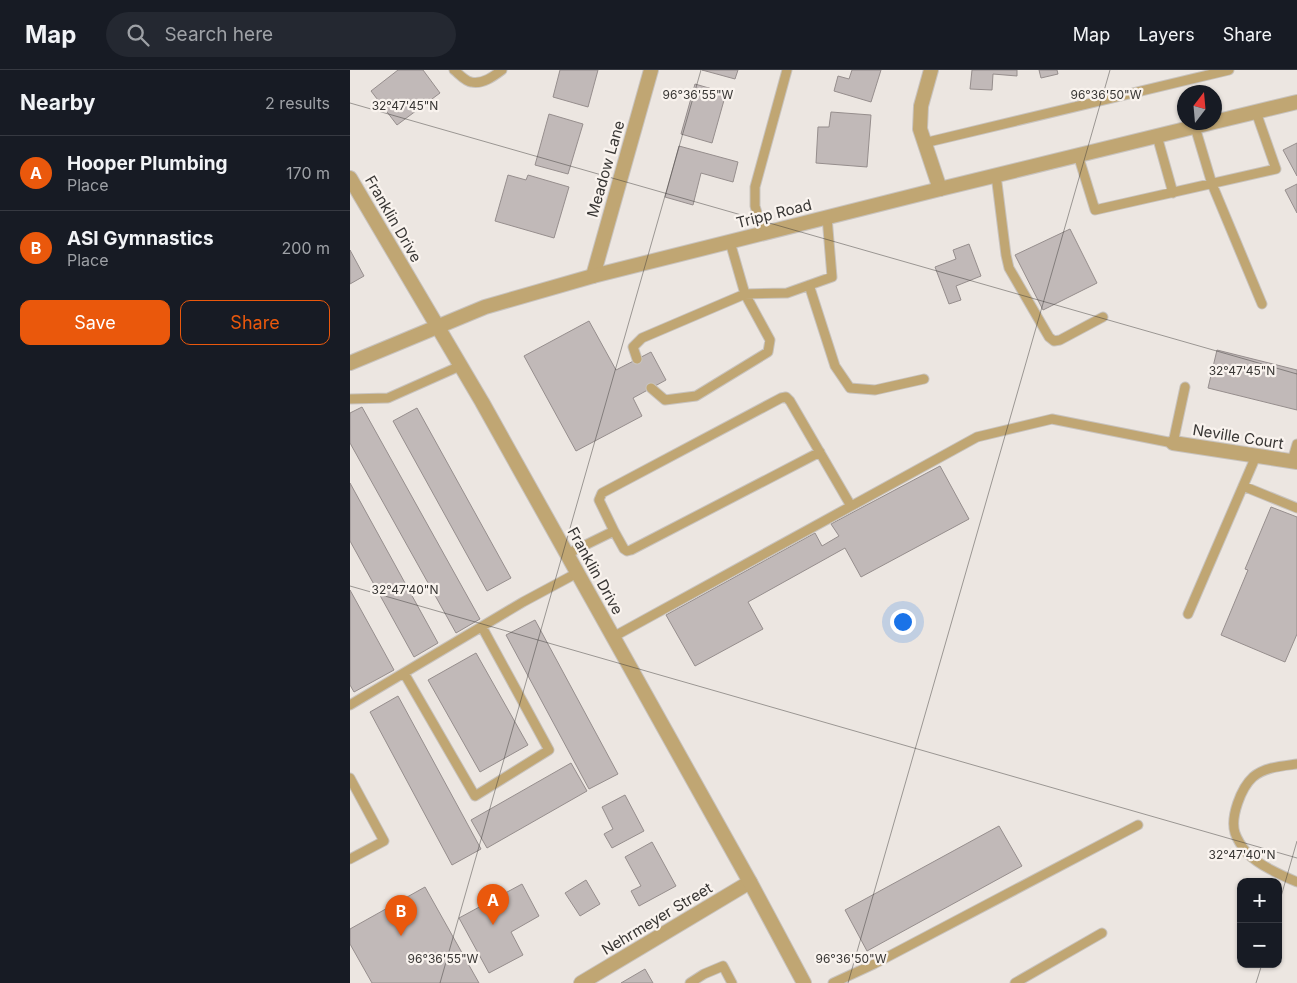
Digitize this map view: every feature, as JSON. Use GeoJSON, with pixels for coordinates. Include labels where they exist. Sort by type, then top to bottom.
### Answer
{"type":"FeatureCollection","features":[{"type":"Feature","properties":{"kind":"street","name":"Meadow Lane"},"geometry":{"type":"LineString","coordinates":[[593,276],[651,70]]}},
{"type":"Feature","properties":{"kind":"street"},"geometry":{"type":"LineString","coordinates":[[931,70],[921,106],[920,129],[940,188]]}},
{"type":"Feature","properties":{"kind":"street","name":"Tripp Road"},"geometry":{"type":"LineString","coordinates":[[1222,120],[1297,102]]}},
{"type":"Feature","properties":{"kind":"street","name":"Tripp Road"},"geometry":{"type":"LineString","coordinates":[[350,363],[485,307],[593,276],[940,188],[1182,130]]}},
{"type":"Feature","properties":{"kind":"street","name":"Franklin Drive"},"geometry":{"type":"LineString","coordinates":[[350,178],[354,192],[437,326],[567,554],[750,882],[804,983]]}},
{"type":"Feature","properties":{"kind":"street","name":"Neville Court"},"geometry":{"type":"LineString","coordinates":[[1174,443],[1295,462]]}},
{"type":"Feature","properties":{"kind":"street","name":"Nehrmeyer Street"},"geometry":{"type":"LineString","coordinates":[[581,983],[750,882]]}},
{"type":"Feature","properties":{"kind":"lane"},"geometry":{"type":"LineString","coordinates":[[454,70],[471,82],[481,82],[494,77],[502,70]]}},
{"type":"Feature","properties":{"kind":"lane"},"geometry":{"type":"LineString","coordinates":[[763,233],[755,206],[754,187],[786,70]]}},
{"type":"Feature","properties":{"kind":"lane"},"geometry":{"type":"LineString","coordinates":[[924,143],[1229,70]]}},
{"type":"Feature","properties":{"kind":"lane"},"geometry":{"type":"LineString","coordinates":[[1078,155],[1095,210],[1276,169],[1256,112]]}},
{"type":"Feature","properties":{"kind":"lane"},"geometry":{"type":"LineString","coordinates":[[1196,130],[1212,184],[1262,304]]}},
{"type":"Feature","properties":{"kind":"lane"},"geometry":{"type":"LineString","coordinates":[[1156,136],[1172,194]]}},
{"type":"Feature","properties":{"kind":"lane"},"geometry":{"type":"LineString","coordinates":[[996,175],[1009,268],[1049,337],[1054,341],[1060,340],[1103,317]]}},
{"type":"Feature","properties":{"kind":"lane"},"geometry":{"type":"LineString","coordinates":[[637,359],[633,347],[642,338],[746,294],[787,293],[832,277],[827,217]]}},
{"type":"Feature","properties":{"kind":"lane"},"geometry":{"type":"LineString","coordinates":[[651,388],[665,400],[696,396],[768,352],[770,340],[746,294],[730,242]]}},
{"type":"Feature","properties":{"kind":"lane"},"geometry":{"type":"LineString","coordinates":[[809,285],[835,366],[850,388],[875,390],[924,378]]}},
{"type":"Feature","properties":{"kind":"lane"},"geometry":{"type":"LineString","coordinates":[[350,399],[388,398],[460,366]]}},
{"type":"Feature","properties":{"kind":"lane"},"geometry":{"type":"LineString","coordinates":[[613,637],[977,437],[1052,419],[1174,443],[1185,387]]}},
{"type":"Feature","properties":{"kind":"lane"},"geometry":{"type":"LineString","coordinates":[[820,452],[627,551],[624,549],[598,500],[602,493],[780,398],[786,397],[790,401],[820,452],[851,506]]}},
{"type":"Feature","properties":{"kind":"lane"},"geometry":{"type":"LineString","coordinates":[[1295,462],[1297,444]]}},
{"type":"Feature","properties":{"kind":"lane"},"geometry":{"type":"LineString","coordinates":[[1188,614],[1256,456]]}},
{"type":"Feature","properties":{"kind":"lane"},"geometry":{"type":"LineString","coordinates":[[1243,486],[1297,508]]}},
{"type":"Feature","properties":{"kind":"lane"},"geometry":{"type":"LineString","coordinates":[[567,554],[614,531]]}},
{"type":"Feature","properties":{"kind":"lane"},"geometry":{"type":"LineString","coordinates":[[350,705],[577,573]]}},
{"type":"Feature","properties":{"kind":"lane"},"geometry":{"type":"LineString","coordinates":[[404,673],[475,796],[549,750],[482,627]]}},
{"type":"Feature","properties":{"kind":"lane"},"geometry":{"type":"LineString","coordinates":[[1297,764],[1265,770],[1253,777],[1238,801],[1235,814],[1235,833],[1248,853],[1267,867],[1297,882]]}},
{"type":"Feature","properties":{"kind":"lane"},"geometry":{"type":"LineString","coordinates":[[350,778],[384,841],[350,859]]}},
{"type":"Feature","properties":{"kind":"lane"},"geometry":{"type":"LineString","coordinates":[[833,983],[874,964],[1138,825]]}},
{"type":"Feature","properties":{"kind":"lane"},"geometry":{"type":"LineString","coordinates":[[1015,983],[1102,933]]}},
{"type":"Feature","properties":{"kind":"lane"},"geometry":{"type":"LineString","coordinates":[[690,983],[704,974],[723,966],[732,983]]}},
{"type":"Feature","properties":{"kind":"building"},"geometry":{"type":"Polygon","coordinates":[[[398,70],[423,70],[440,93],[397,125],[371,91],[398,70]]]}},
{"type":"Feature","properties":{"kind":"building"},"geometry":{"type":"Polygon","coordinates":[[[560,70],[598,70],[588,107],[553,97],[560,70]]]}},
{"type":"Feature","properties":{"kind":"building"},"geometry":{"type":"Polygon","coordinates":[[[702,70],[738,70],[735,79],[702,70]]]}},
{"type":"Feature","properties":{"kind":"building"},"geometry":{"type":"Polygon","coordinates":[[[852,70],[881,70],[871,102],[834,91],[838,76],[849,79],[852,70]]]}},
{"type":"Feature","properties":{"kind":"building"},"geometry":{"type":"Polygon","coordinates":[[[972,70],[1017,70],[1017,76],[993,74],[992,90],[970,89],[972,70]]]}},
{"type":"Feature","properties":{"kind":"building"},"geometry":{"type":"Polygon","coordinates":[[[1039,70],[1057,70],[1058,74],[1041,78],[1039,70]]]}},
{"type":"Feature","properties":{"kind":"building"},"geometry":{"type":"Polygon","coordinates":[[[695,84],[726,93],[712,143],[681,134],[695,84]]]}},
{"type":"Feature","properties":{"kind":"building"},"geometry":{"type":"Polygon","coordinates":[[[831,112],[871,115],[867,167],[816,163],[818,127],[829,127],[831,112]]]}},
{"type":"Feature","properties":{"kind":"building"},"geometry":{"type":"Polygon","coordinates":[[[549,114],[583,124],[568,174],[535,165],[549,114]]]}},
{"type":"Feature","properties":{"kind":"building"},"geometry":{"type":"Polygon","coordinates":[[[1297,143],[1297,176],[1283,150],[1297,143]]]}},
{"type":"Feature","properties":{"kind":"building"},"geometry":{"type":"Polygon","coordinates":[[[679,146],[738,162],[733,182],[701,173],[693,205],[665,197],[679,146]]]}},
{"type":"Feature","properties":{"kind":"building"},"geometry":{"type":"Polygon","coordinates":[[[508,175],[526,180],[528,175],[569,187],[554,238],[495,221],[508,175]]]}},
{"type":"Feature","properties":{"kind":"building"},"geometry":{"type":"Polygon","coordinates":[[[1297,184],[1297,213],[1285,190],[1297,184]]]}},
{"type":"Feature","properties":{"kind":"building"},"geometry":{"type":"Polygon","coordinates":[[[1070,229],[1097,283],[1043,310],[1015,255],[1070,229]]]}},
{"type":"Feature","properties":{"kind":"building"},"geometry":{"type":"Polygon","coordinates":[[[969,244],[981,276],[956,286],[961,300],[949,304],[935,267],[956,259],[953,250],[969,244]]]}},
{"type":"Feature","properties":{"kind":"building"},"geometry":{"type":"Polygon","coordinates":[[[350,250],[364,276],[350,284],[350,250]]]}},
{"type":"Feature","properties":{"kind":"building"},"geometry":{"type":"Polygon","coordinates":[[[589,321],[616,370],[651,352],[666,380],[633,398],[642,416],[576,451],[524,356],[589,321]]]}},
{"type":"Feature","properties":{"kind":"building"},"geometry":{"type":"Polygon","coordinates":[[[1217,350],[1297,370],[1297,410],[1208,388],[1217,350]]]}},
{"type":"Feature","properties":{"kind":"building"},"geometry":{"type":"Polygon","coordinates":[[[362,407],[480,619],[456,633],[350,443],[350,413],[362,407]]]}},
{"type":"Feature","properties":{"kind":"building"},"geometry":{"type":"Polygon","coordinates":[[[417,408],[511,578],[487,591],[393,421],[417,408]]]}},
{"type":"Feature","properties":{"kind":"building"},"geometry":{"type":"Polygon","coordinates":[[[940,466],[969,519],[861,577],[845,548],[748,602],[763,629],[695,666],[666,615],[815,533],[822,546],[839,536],[831,524],[940,466]]]}},
{"type":"Feature","properties":{"kind":"building"},"geometry":{"type":"Polygon","coordinates":[[[350,483],[438,643],[414,657],[350,541],[350,483]]]}},
{"type":"Feature","properties":{"kind":"building"},"geometry":{"type":"Polygon","coordinates":[[[1271,507],[1297,517],[1297,634],[1285,662],[1221,635],[1248,570],[1245,569],[1271,507]]]}},
{"type":"Feature","properties":{"kind":"building"},"geometry":{"type":"Polygon","coordinates":[[[350,590],[394,670],[354,692],[350,685],[350,590]]]}},
{"type":"Feature","properties":{"kind":"building"},"geometry":{"type":"Polygon","coordinates":[[[535,620],[618,774],[589,789],[506,635],[535,620]]]}},
{"type":"Feature","properties":{"kind":"building"},"geometry":{"type":"Polygon","coordinates":[[[476,653],[528,745],[480,772],[428,680],[476,653]]]}},
{"type":"Feature","properties":{"kind":"building"},"geometry":{"type":"Polygon","coordinates":[[[398,696],[481,849],[452,865],[370,712],[398,696]]]}},
{"type":"Feature","properties":{"kind":"building"},"geometry":{"type":"Polygon","coordinates":[[[571,763],[587,791],[487,848],[471,820],[571,763]]]}},
{"type":"Feature","properties":{"kind":"building"},"geometry":{"type":"Polygon","coordinates":[[[625,795],[644,831],[612,848],[604,834],[613,829],[602,807],[625,795]]]}},
{"type":"Feature","properties":{"kind":"building"},"geometry":{"type":"Polygon","coordinates":[[[999,826],[1022,866],[867,951],[845,910],[999,826]]]}},
{"type":"Feature","properties":{"kind":"building"},"geometry":{"type":"Polygon","coordinates":[[[652,842],[676,886],[639,906],[631,891],[641,886],[625,857],[652,842]]]}},
{"type":"Feature","properties":{"kind":"building"},"geometry":{"type":"Polygon","coordinates":[[[586,880],[600,904],[580,916],[565,893],[586,880]]]}},
{"type":"Feature","properties":{"kind":"building"},"geometry":{"type":"Polygon","coordinates":[[[522,884],[539,916],[511,932],[523,955],[489,973],[459,918],[522,884]]]}},
{"type":"Feature","properties":{"kind":"building"},"geometry":{"type":"Polygon","coordinates":[[[425,887],[479,983],[372,983],[350,944],[350,929],[425,887]]]}},
{"type":"Feature","properties":{"kind":"building"},"geometry":{"type":"Polygon","coordinates":[[[645,969],[653,983],[621,983],[645,969]]]}},
{"type":"Feature","properties":{"kind":"place","name":"Hooper Plumbing"},"geometry":{"type":"Point","coordinates":[493,925]}},
{"type":"Feature","properties":{"kind":"place","name":"ASI Gymnastics"},"geometry":{"type":"Point","coordinates":[401,936]}}]}
